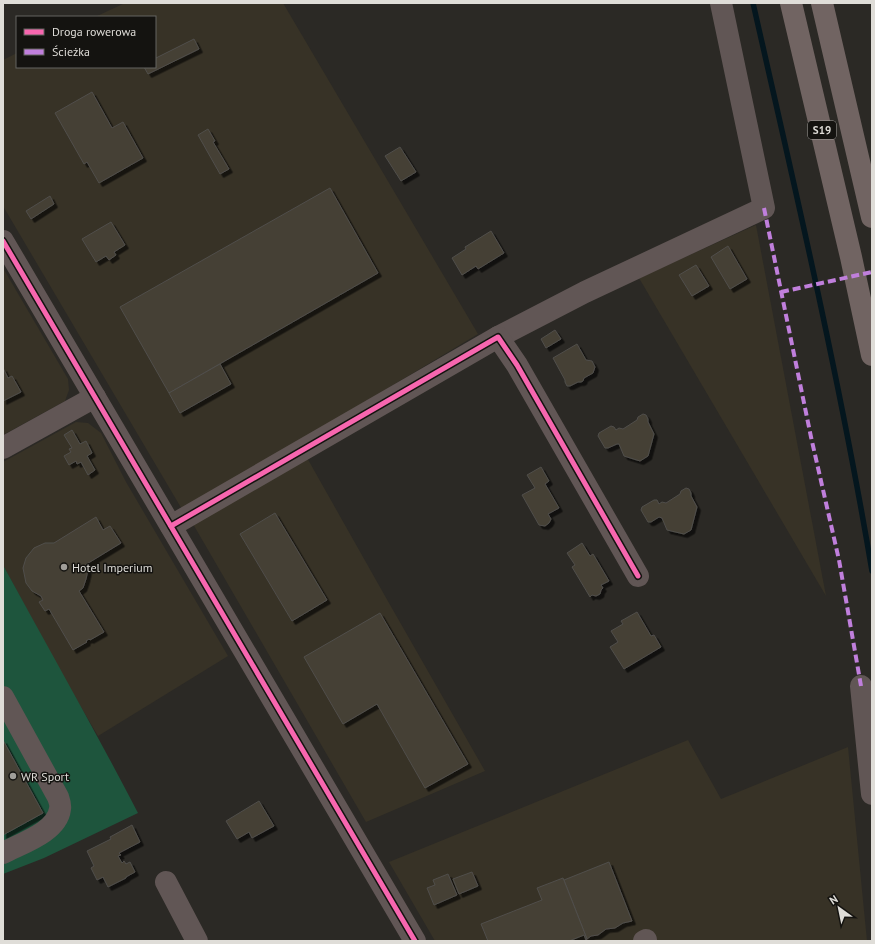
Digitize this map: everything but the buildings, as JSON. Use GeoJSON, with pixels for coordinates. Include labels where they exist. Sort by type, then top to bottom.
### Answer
{"type":"FeatureCollection","features":[{"type":"Feature","properties":{"kind":"highway","name":"S19"},"geometry":{"type":"LineString","coordinates":[[791,3],[851,256],[872,355]]}},
{"type":"Feature","properties":{"kind":"highway","name":"S19"},"geometry":{"type":"LineString","coordinates":[[822,3],[872,217]]}},
{"type":"Feature","properties":{"kind":"street"},"geometry":{"type":"LineString","coordinates":[[171,526],[498,337],[586,292],[764,208],[721,3]]}},
{"type":"Feature","properties":{"kind":"street"},"geometry":{"type":"LineString","coordinates":[[3,241],[415,941]]}},
{"type":"Feature","properties":{"kind":"street"},"geometry":{"type":"LineString","coordinates":[[498,337],[517,365],[638,576]]}},
{"type":"Feature","properties":{"kind":"street"},"geometry":{"type":"LineString","coordinates":[[3,448],[95,397]]}},
{"type":"Feature","properties":{"kind":"street"},"geometry":{"type":"LineString","coordinates":[[861,686],[872,794]]}},
{"type":"Feature","properties":{"kind":"street"},"geometry":{"type":"LineString","coordinates":[[3,697],[58,796],[61,807],[57,820],[49,829],[3,853]]}},
{"type":"Feature","properties":{"kind":"street"},"geometry":{"type":"LineString","coordinates":[[166,882],[197,941]]}},
{"type":"Feature","properties":{"kind":"shaded area"},"geometry":{"type":"Polygon","coordinates":[[[125,3],[283,3],[478,334],[183,511],[3,206],[3,60],[16,54],[16,68],[156,68],[156,16],[97,16],[125,3]]]}},
{"type":"Feature","properties":{"kind":"shaded area"},"geometry":{"type":"Polygon","coordinates":[[[756,225],[826,596],[639,278],[756,225]]]}},
{"type":"Feature","properties":{"kind":"shaded area"},"geometry":{"type":"Polygon","coordinates":[[[3,268],[68,379],[69,390],[65,401],[3,435],[3,268]]]}},
{"type":"Feature","properties":{"kind":"shaded area"},"geometry":{"type":"Polygon","coordinates":[[[76,422],[88,423],[101,433],[126,482],[228,656],[98,736],[61,673],[3,565],[3,462],[76,422]]]}},
{"type":"Feature","properties":{"kind":"shaded area"},"geometry":{"type":"Polygon","coordinates":[[[306,456],[485,771],[366,822],[193,524],[306,456]]]}},
{"type":"Feature","properties":{"kind":"shaded area"},"geometry":{"type":"Polygon","coordinates":[[[688,740],[721,799],[848,747],[867,941],[435,941],[389,862],[688,740]]]}},
{"type":"Feature","properties":{"kind":"green space"},"geometry":{"type":"Polygon","coordinates":[[[3,565],[138,813],[44,858],[3,874],[3,565]]]}},
{"type":"Feature","properties":{"kind":"waterway"},"geometry":{"type":"LineString","coordinates":[[753,3],[832,358],[872,571]]}},
{"type":"Feature","properties":{"kind":"marked path"},"geometry":{"type":"LineString","coordinates":[[764,208],[811,437],[839,560],[861,686]]}},
{"type":"Feature","properties":{"kind":"marked path"},"geometry":{"type":"LineString","coordinates":[[781,292],[872,272]]}},
{"type":"Feature","properties":{"kind":"cycle path"},"geometry":{"type":"LineString","coordinates":[[3,241],[415,941]]}},
{"type":"Feature","properties":{"kind":"cycle path"},"geometry":{"type":"LineString","coordinates":[[171,526],[498,337],[517,365],[638,576]]}},
{"type":"Feature","properties":{"kind":"place","name":"Hotel Imperium"},"geometry":{"type":"Point","coordinates":[64,567]}},
{"type":"Feature","properties":{"kind":"place","name":"WR Sport"},"geometry":{"type":"Point","coordinates":[13,776]}}]}
